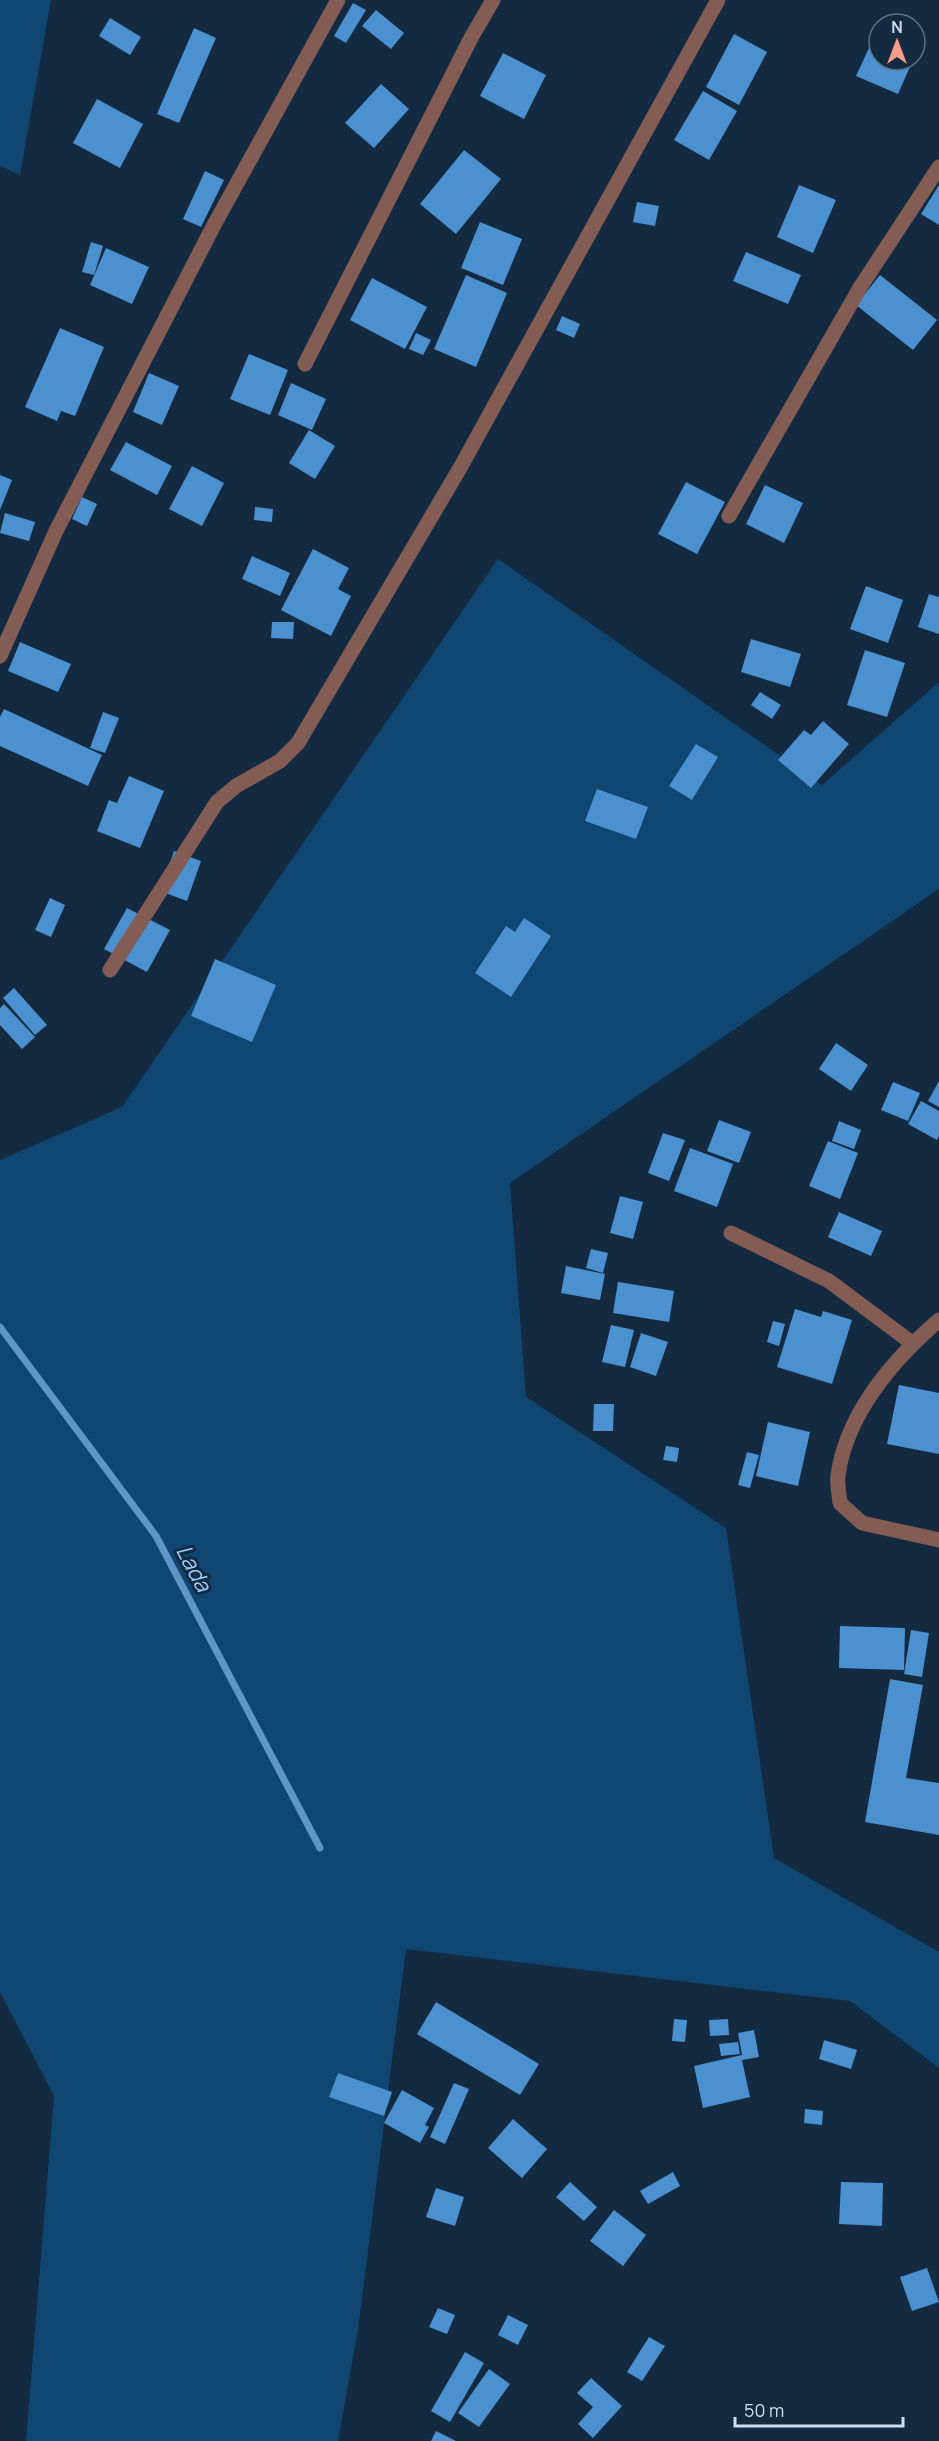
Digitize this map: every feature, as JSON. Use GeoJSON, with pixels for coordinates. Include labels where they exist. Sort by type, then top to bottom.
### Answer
{"type":"FeatureCollection","features":[{"type":"Feature","properties":{"kind":"street"},"geometry":{"type":"LineString","coordinates":[[0,656],[56,531],[214,225],[338,0]]}},
{"type":"Feature","properties":{"kind":"street"},"geometry":{"type":"LineString","coordinates":[[305,364],[471,38],[493,0]]}},
{"type":"Feature","properties":{"kind":"street"},"geometry":{"type":"LineString","coordinates":[[110,970],[217,802],[236,786],[280,762],[298,743],[460,468],[718,0]]}},
{"type":"Feature","properties":{"kind":"street"},"geometry":{"type":"LineString","coordinates":[[729,516],[861,286],[939,167]]}},
{"type":"Feature","properties":{"kind":"street"},"geometry":{"type":"LineString","coordinates":[[731,1233],[829,1281],[912,1343]]}},
{"type":"Feature","properties":{"kind":"street"},"geometry":{"type":"LineString","coordinates":[[939,1320],[912,1343],[871,1393],[850,1437],[838,1476],[840,1503],[862,1523],[939,1540]]}},
{"type":"Feature","properties":{"kind":"shaded area"},"geometry":{"type":"Polygon","coordinates":[[[0,0],[51,0],[20,175],[0,166],[0,0]]]}},
{"type":"Feature","properties":{"kind":"shaded area"},"geometry":{"type":"Polygon","coordinates":[[[498,559],[822,785],[939,682],[939,889],[510,1183],[526,1397],[726,1528],[774,1858],[939,1952],[939,2068],[850,2001],[406,1949],[358,2330],[338,2441],[26,2441],[54,2096],[0,1992],[0,1160],[122,1107],[498,559]]]}},
{"type":"Feature","properties":{"kind":"building"},"geometry":{"type":"Polygon","coordinates":[[[353,3],[366,10],[346,43],[334,36],[353,3]]]}},
{"type":"Feature","properties":{"kind":"building"},"geometry":{"type":"Polygon","coordinates":[[[376,10],[404,33],[391,49],[362,26],[376,10]]]}},
{"type":"Feature","properties":{"kind":"building"},"geometry":{"type":"Polygon","coordinates":[[[110,18],[141,37],[130,55],[99,36],[110,18]]]}},
{"type":"Feature","properties":{"kind":"building"},"geometry":{"type":"Polygon","coordinates":[[[194,28],[216,38],[179,123],[157,114],[194,28]]]}},
{"type":"Feature","properties":{"kind":"building"},"geometry":{"type":"Polygon","coordinates":[[[734,34],[767,52],[739,105],[706,87],[734,34]]]}},
{"type":"Feature","properties":{"kind":"building"},"geometry":{"type":"Polygon","coordinates":[[[867,52],[867,72],[908,72],[898,94],[856,76],[867,52]]]}},
{"type":"Feature","properties":{"kind":"building"},"geometry":{"type":"Polygon","coordinates":[[[503,53],[546,75],[524,119],[480,96],[503,53]]]}},
{"type":"Feature","properties":{"kind":"building"},"geometry":{"type":"Polygon","coordinates":[[[381,84],[409,109],[374,148],[345,123],[381,84]]]}},
{"type":"Feature","properties":{"kind":"building"},"geometry":{"type":"Polygon","coordinates":[[[703,91],[737,111],[709,160],[674,140],[703,91]]]}},
{"type":"Feature","properties":{"kind":"building"},"geometry":{"type":"Polygon","coordinates":[[[97,99],[143,124],[120,168],[73,143],[97,99]]]}},
{"type":"Feature","properties":{"kind":"building"},"geometry":{"type":"Polygon","coordinates":[[[464,150],[501,179],[456,234],[420,204],[464,150]]]}},
{"type":"Feature","properties":{"kind":"building"},"geometry":{"type":"Polygon","coordinates":[[[205,171],[224,180],[201,227],[183,219],[205,171]]]}},
{"type":"Feature","properties":{"kind":"building"},"geometry":{"type":"Polygon","coordinates":[[[799,185],[836,200],[813,253],[777,237],[799,185]]]}},
{"type":"Feature","properties":{"kind":"building"},"geometry":{"type":"Polygon","coordinates":[[[939,185],[939,225],[921,214],[939,185]]]}},
{"type":"Feature","properties":{"kind":"building"},"geometry":{"type":"Polygon","coordinates":[[[637,202],[659,206],[655,226],[633,222],[637,202]]]}},
{"type":"Feature","properties":{"kind":"building"},"geometry":{"type":"Polygon","coordinates":[[[480,222],[522,239],[503,285],[461,268],[480,222]]]}},
{"type":"Feature","properties":{"kind":"building"},"geometry":{"type":"Polygon","coordinates":[[[91,242],[103,246],[94,275],[82,272],[91,242]]]}},
{"type":"Feature","properties":{"kind":"building"},"geometry":{"type":"Polygon","coordinates":[[[106,248],[149,267],[132,304],[90,285],[106,248]]]}},
{"type":"Feature","properties":{"kind":"building"},"geometry":{"type":"Polygon","coordinates":[[[746,252],[801,275],[788,304],[733,281],[746,252]]]}},
{"type":"Feature","properties":{"kind":"building"},"geometry":{"type":"Polygon","coordinates":[[[466,275],[507,293],[476,367],[434,349],[466,275]]]}},
{"type":"Feature","properties":{"kind":"building"},"geometry":{"type":"Polygon","coordinates":[[[880,275],[937,320],[913,350],[856,305],[880,275]]]}},
{"type":"Feature","properties":{"kind":"building"},"geometry":{"type":"Polygon","coordinates":[[[372,278],[427,307],[405,349],[350,320],[372,278]]]}},
{"type":"Feature","properties":{"kind":"building"},"geometry":{"type":"Polygon","coordinates":[[[562,316],[580,324],[574,338],[556,330],[562,316]]]}},
{"type":"Feature","properties":{"kind":"building"},"geometry":{"type":"Polygon","coordinates":[[[60,328],[104,347],[75,416],[61,411],[57,421],[25,407],[60,328]]]}},
{"type":"Feature","properties":{"kind":"building"},"geometry":{"type":"Polygon","coordinates":[[[416,333],[431,340],[423,355],[409,349],[416,333]]]}},
{"type":"Feature","properties":{"kind":"building"},"geometry":{"type":"Polygon","coordinates":[[[249,354],[288,370],[270,415],[230,399],[249,354]]]}},
{"type":"Feature","properties":{"kind":"building"},"geometry":{"type":"Polygon","coordinates":[[[149,373],[179,386],[162,425],[133,412],[149,373]]]}},
{"type":"Feature","properties":{"kind":"building"},"geometry":{"type":"Polygon","coordinates":[[[291,383],[326,399],[312,430],[278,415],[291,383]]]}},
{"type":"Feature","properties":{"kind":"building"},"geometry":{"type":"Polygon","coordinates":[[[309,430],[335,446],[315,479],[289,463],[309,430]]]}},
{"type":"Feature","properties":{"kind":"building"},"geometry":{"type":"Polygon","coordinates":[[[126,442],[172,466],[157,495],[110,470],[126,442]]]}},
{"type":"Feature","properties":{"kind":"building"},"geometry":{"type":"Polygon","coordinates":[[[192,466],[224,483],[202,526],[169,509],[192,466]]]}},
{"type":"Feature","properties":{"kind":"building"},"geometry":{"type":"Polygon","coordinates":[[[0,475],[12,480],[0,510],[0,475]]]}},
{"type":"Feature","properties":{"kind":"building"},"geometry":{"type":"Polygon","coordinates":[[[686,482],[725,502],[697,554],[658,534],[686,482]]]}},
{"type":"Feature","properties":{"kind":"building"},"geometry":{"type":"Polygon","coordinates":[[[765,485],[803,503],[784,543],[746,524],[765,485]]]}},
{"type":"Feature","properties":{"kind":"building"},"geometry":{"type":"Polygon","coordinates":[[[82,497],[97,504],[87,526],[72,519],[82,497]]]}},
{"type":"Feature","properties":{"kind":"building"},"geometry":{"type":"Polygon","coordinates":[[[255,507],[273,509],[272,522],[254,520],[255,507]]]}},
{"type":"Feature","properties":{"kind":"building"},"geometry":{"type":"Polygon","coordinates":[[[5,513],[35,522],[29,541],[0,533],[5,513]]]}},
{"type":"Feature","properties":{"kind":"building"},"geometry":{"type":"Polygon","coordinates":[[[313,549],[349,568],[338,589],[351,596],[331,636],[281,610],[313,549]]]}},
{"type":"Feature","properties":{"kind":"building"},"geometry":{"type":"Polygon","coordinates":[[[252,556],[290,573],[280,596],[242,579],[252,556]]]}},
{"type":"Feature","properties":{"kind":"building"},"geometry":{"type":"Polygon","coordinates":[[[866,586],[903,600],[888,643],[850,629],[866,586]]]}},
{"type":"Feature","properties":{"kind":"building"},"geometry":{"type":"Polygon","coordinates":[[[929,594],[939,597],[939,634],[918,627],[929,594]]]}},
{"type":"Feature","properties":{"kind":"building"},"geometry":{"type":"Polygon","coordinates":[[[272,622],[294,622],[293,639],[271,638],[272,622]]]}},
{"type":"Feature","properties":{"kind":"building"},"geometry":{"type":"Polygon","coordinates":[[[751,639],[801,654],[790,687],[741,672],[751,639]]]}},
{"type":"Feature","properties":{"kind":"building"},"geometry":{"type":"Polygon","coordinates":[[[20,642],[71,664],[58,692],[8,671],[20,642]]]}},
{"type":"Feature","properties":{"kind":"building"},"geometry":{"type":"Polygon","coordinates":[[[865,650],[905,663],[887,717],[847,705],[865,650]]]}},
{"type":"Feature","properties":{"kind":"building"},"geometry":{"type":"Polygon","coordinates":[[[760,692],[781,705],[772,719],[751,705],[760,692]]]}},
{"type":"Feature","properties":{"kind":"building"},"geometry":{"type":"Polygon","coordinates":[[[4,709],[102,755],[88,786],[0,746],[0,717],[4,709]]]}},
{"type":"Feature","properties":{"kind":"building"},"geometry":{"type":"Polygon","coordinates":[[[103,712],[119,718],[105,753],[90,748],[103,712]]]}},
{"type":"Feature","properties":{"kind":"building"},"geometry":{"type":"Polygon","coordinates":[[[823,721],[849,744],[811,788],[778,760],[804,730],[811,735],[823,721]]]}},
{"type":"Feature","properties":{"kind":"building"},"geometry":{"type":"Polygon","coordinates":[[[696,744],[718,757],[692,800],[669,786],[696,744]]]}},
{"type":"Feature","properties":{"kind":"building"},"geometry":{"type":"Polygon","coordinates":[[[129,776],[164,791],[140,848],[97,831],[109,800],[117,803],[129,776]]]}},
{"type":"Feature","properties":{"kind":"building"},"geometry":{"type":"Polygon","coordinates":[[[597,789],[648,807],[636,839],[585,821],[597,789]]]}},
{"type":"Feature","properties":{"kind":"building"},"geometry":{"type":"Polygon","coordinates":[[[174,851],[201,861],[187,901],[160,891],[174,851]]]}},
{"type":"Feature","properties":{"kind":"building"},"geometry":{"type":"Polygon","coordinates":[[[50,898],[65,905],[51,937],[35,930],[50,898]]]}},
{"type":"Feature","properties":{"kind":"building"},"geometry":{"type":"Polygon","coordinates":[[[127,908],[170,930],[147,972],[104,949],[127,908]]]}},
{"type":"Feature","properties":{"kind":"building"},"geometry":{"type":"Polygon","coordinates":[[[524,918],[551,936],[511,997],[475,973],[506,926],[515,932],[524,918]]]}},
{"type":"Feature","properties":{"kind":"building"},"geometry":{"type":"Polygon","coordinates":[[[215,959],[276,985],[252,1042],[191,1016],[215,959]]]}},
{"type":"Feature","properties":{"kind":"building"},"geometry":{"type":"Polygon","coordinates":[[[14,988],[47,1025],[35,1035],[3,998],[14,988]]]}},
{"type":"Feature","properties":{"kind":"building"},"geometry":{"type":"Polygon","coordinates":[[[4,1004],[35,1037],[22,1049],[0,1025],[0,1008],[4,1004]]]}},
{"type":"Feature","properties":{"kind":"building"},"geometry":{"type":"Polygon","coordinates":[[[836,1043],[868,1065],[851,1091],[819,1069],[836,1043]]]}},
{"type":"Feature","properties":{"kind":"building"},"geometry":{"type":"Polygon","coordinates":[[[939,1081],[939,1107],[928,1101],[939,1081]]]}},
{"type":"Feature","properties":{"kind":"building"},"geometry":{"type":"Polygon","coordinates":[[[893,1082],[920,1093],[908,1121],[881,1110],[893,1082]]]}},
{"type":"Feature","properties":{"kind":"building"},"geometry":{"type":"Polygon","coordinates":[[[921,1101],[939,1111],[937,1140],[908,1124],[921,1101]]]}},
{"type":"Feature","properties":{"kind":"building"},"geometry":{"type":"Polygon","coordinates":[[[719,1120],[751,1132],[739,1163],[707,1151],[719,1120]]]}},
{"type":"Feature","properties":{"kind":"building"},"geometry":{"type":"Polygon","coordinates":[[[839,1121],[861,1130],[854,1149],[832,1141],[839,1121]]]}},
{"type":"Feature","properties":{"kind":"building"},"geometry":{"type":"Polygon","coordinates":[[[663,1133],[685,1140],[669,1181],[648,1173],[663,1133]]]}},
{"type":"Feature","properties":{"kind":"building"},"geometry":{"type":"Polygon","coordinates":[[[828,1141],[858,1153],[840,1199],[809,1186],[828,1141]]]}},
{"type":"Feature","properties":{"kind":"building"},"geometry":{"type":"Polygon","coordinates":[[[690,1148],[733,1164],[717,1207],[674,1191],[690,1148]]]}},
{"type":"Feature","properties":{"kind":"building"},"geometry":{"type":"Polygon","coordinates":[[[620,1196],[643,1202],[633,1239],[610,1233],[620,1196]]]}},
{"type":"Feature","properties":{"kind":"building"},"geometry":{"type":"Polygon","coordinates":[[[839,1212],[882,1231],[871,1256],[828,1237],[839,1212]]]}},
{"type":"Feature","properties":{"kind":"building"},"geometry":{"type":"Polygon","coordinates":[[[591,1249],[608,1253],[603,1273],[586,1268],[591,1249]]]}},
{"type":"Feature","properties":{"kind":"building"},"geometry":{"type":"Polygon","coordinates":[[[566,1266],[605,1274],[600,1300],[561,1293],[566,1266]]]}},
{"type":"Feature","properties":{"kind":"building"},"geometry":{"type":"Polygon","coordinates":[[[618,1282],[674,1291],[669,1322],[613,1313],[618,1282]]]}},
{"type":"Feature","properties":{"kind":"building"},"geometry":{"type":"Polygon","coordinates":[[[795,1309],[821,1317],[823,1311],[852,1320],[832,1384],[777,1367],[795,1309]]]}},
{"type":"Feature","properties":{"kind":"building"},"geometry":{"type":"Polygon","coordinates":[[[773,1321],[785,1324],[779,1346],[767,1342],[773,1321]]]}},
{"type":"Feature","properties":{"kind":"building"},"geometry":{"type":"Polygon","coordinates":[[[611,1325],[634,1330],[625,1367],[602,1362],[611,1325]]]}},
{"type":"Feature","properties":{"kind":"building"},"geometry":{"type":"Polygon","coordinates":[[[641,1333],[668,1342],[656,1376],[630,1367],[641,1333]]]}},
{"type":"Feature","properties":{"kind":"building"},"geometry":{"type":"Polygon","coordinates":[[[899,1385],[939,1393],[939,1454],[887,1444],[899,1385]]]}},
{"type":"Feature","properties":{"kind":"building"},"geometry":{"type":"Polygon","coordinates":[[[594,1404],[614,1404],[613,1431],[593,1431],[594,1404]]]}},
{"type":"Feature","properties":{"kind":"building"},"geometry":{"type":"Polygon","coordinates":[[[768,1422],[810,1432],[798,1486],[756,1476],[768,1422]]]}},
{"type":"Feature","properties":{"kind":"building"},"geometry":{"type":"Polygon","coordinates":[[[666,1446],[679,1448],[677,1462],[663,1460],[666,1446]]]}},
{"type":"Feature","properties":{"kind":"building"},"geometry":{"type":"Polygon","coordinates":[[[747,1452],[759,1455],[750,1488],[738,1485],[747,1452]]]}},
{"type":"Feature","properties":{"kind":"building"},"geometry":{"type":"Polygon","coordinates":[[[840,1626],[905,1628],[904,1670],[839,1668],[840,1626]]]}},
{"type":"Feature","properties":{"kind":"building"},"geometry":{"type":"Polygon","coordinates":[[[911,1630],[929,1633],[922,1677],[904,1674],[911,1630]]]}},
{"type":"Feature","properties":{"kind":"building"},"geometry":{"type":"Polygon","coordinates":[[[890,1679],[923,1685],[906,1778],[939,1783],[939,1835],[865,1822],[890,1679]]]}},
{"type":"Feature","properties":{"kind":"building"},"geometry":{"type":"Polygon","coordinates":[[[436,2002],[539,2064],[520,2095],[417,2034],[436,2002]]]}},
{"type":"Feature","properties":{"kind":"building"},"geometry":{"type":"Polygon","coordinates":[[[674,2019],[687,2020],[685,2042],[672,2041],[674,2019]]]}},
{"type":"Feature","properties":{"kind":"building"},"geometry":{"type":"Polygon","coordinates":[[[728,2019],[729,2035],[710,2036],[709,2020],[728,2019]]]}},
{"type":"Feature","properties":{"kind":"building"},"geometry":{"type":"Polygon","coordinates":[[[754,2030],[759,2057],[742,2060],[750,2097],[703,2108],[694,2066],[742,2055],[738,2033],[754,2030]]]}},
{"type":"Feature","properties":{"kind":"building"},"geometry":{"type":"Polygon","coordinates":[[[824,2040],[857,2050],[851,2069],[819,2059],[824,2040]]]}},
{"type":"Feature","properties":{"kind":"building"},"geometry":{"type":"Polygon","coordinates":[[[738,2042],[740,2054],[721,2056],[719,2044],[738,2042]]]}},
{"type":"Feature","properties":{"kind":"building"},"geometry":{"type":"Polygon","coordinates":[[[338,2073],[392,2092],[384,2116],[329,2097],[338,2073]]]}},
{"type":"Feature","properties":{"kind":"building"},"geometry":{"type":"Polygon","coordinates":[[[454,2083],[469,2089],[445,2144],[430,2137],[454,2083]]]}},
{"type":"Feature","properties":{"kind":"building"},"geometry":{"type":"Polygon","coordinates":[[[402,2090],[434,2108],[425,2125],[429,2127],[420,2143],[384,2123],[402,2090]]]}},
{"type":"Feature","properties":{"kind":"building"},"geometry":{"type":"Polygon","coordinates":[[[805,2109],[823,2111],[822,2125],[804,2123],[805,2109]]]}},
{"type":"Feature","properties":{"kind":"building"},"geometry":{"type":"Polygon","coordinates":[[[513,2119],[547,2149],[522,2178],[488,2148],[513,2119]]]}},
{"type":"Feature","properties":{"kind":"building"},"geometry":{"type":"Polygon","coordinates":[[[673,2172],[680,2186],[648,2204],[640,2191],[673,2172]]]}},
{"type":"Feature","properties":{"kind":"building"},"geometry":{"type":"Polygon","coordinates":[[[570,2182],[597,2207],[584,2221],[556,2197],[570,2182]]]}},
{"type":"Feature","properties":{"kind":"building"},"geometry":{"type":"Polygon","coordinates":[[[841,2182],[883,2183],[882,2226],[839,2224],[841,2182]]]}},
{"type":"Feature","properties":{"kind":"building"},"geometry":{"type":"Polygon","coordinates":[[[436,2188],[464,2197],[455,2226],[426,2217],[436,2188]]]}},
{"type":"Feature","properties":{"kind":"building"},"geometry":{"type":"Polygon","coordinates":[[[614,2210],[646,2235],[623,2266],[590,2241],[614,2210]]]}},
{"type":"Feature","properties":{"kind":"building"},"geometry":{"type":"Polygon","coordinates":[[[927,2268],[939,2302],[912,2311],[900,2277],[927,2268]]]}},
{"type":"Feature","properties":{"kind":"building"},"geometry":{"type":"Polygon","coordinates":[[[438,2308],[455,2315],[447,2334],[429,2327],[438,2308]]]}},
{"type":"Feature","properties":{"kind":"building"},"geometry":{"type":"Polygon","coordinates":[[[508,2315],[528,2325],[518,2345],[498,2335],[508,2315]]]}},
{"type":"Feature","properties":{"kind":"building"},"geometry":{"type":"Polygon","coordinates":[[[649,2337],[665,2346],[642,2381],[627,2372],[649,2337]]]}},
{"type":"Feature","properties":{"kind":"building"},"geometry":{"type":"Polygon","coordinates":[[[465,2352],[484,2363],[450,2422],[431,2411],[465,2352]]]}},
{"type":"Feature","properties":{"kind":"building"},"geometry":{"type":"Polygon","coordinates":[[[489,2369],[510,2384],[479,2427],[458,2413],[489,2369]]]}},
{"type":"Feature","properties":{"kind":"building"},"geometry":{"type":"Polygon","coordinates":[[[591,2378],[622,2406],[593,2438],[578,2424],[593,2407],[577,2393],[591,2378]]]}},
{"type":"Feature","properties":{"kind":"building"},"geometry":{"type":"Polygon","coordinates":[[[436,2431],[456,2441],[431,2441],[436,2431]]]}},
{"type":"Feature","properties":{"kind":"waterway","name":"Lada"},"geometry":{"type":"LineString","coordinates":[[0,1327],[156,1536],[320,1848]]}}]}
